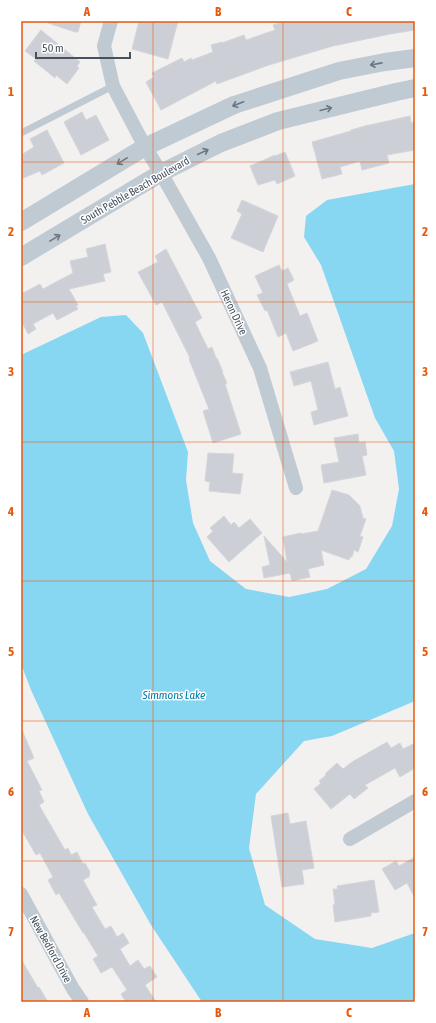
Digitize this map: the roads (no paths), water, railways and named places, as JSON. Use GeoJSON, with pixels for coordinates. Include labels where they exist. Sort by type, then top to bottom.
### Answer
{"type":"FeatureCollection","features":[{"type":"Feature","properties":{"kind":"street","name":"Heron Drive"},"geometry":{"type":"LineString","coordinates":[[111,21],[104,46],[113,86],[145,147],[209,258],[260,368],[296,488]]}},
{"type":"Feature","properties":{"kind":"street"},"geometry":{"type":"LineString","coordinates":[[21,222],[145,147],[234,106],[268,93],[339,71],[411,58],[413,88]]}},
{"type":"Feature","properties":{"kind":"street","name":"South Pebble Beach Boulevard"},"geometry":{"type":"LineString","coordinates":[[21,257],[161,173],[221,143],[278,121],[413,88]]}},
{"type":"Feature","properties":{"kind":"street"},"geometry":{"type":"LineString","coordinates":[[268,93],[278,121]]}},
{"type":"Feature","properties":{"kind":"street"},"geometry":{"type":"LineString","coordinates":[[350,839],[415,801]]}},
{"type":"Feature","properties":{"kind":"street","name":"New Bedford Drive"},"geometry":{"type":"LineString","coordinates":[[21,894],[73,989],[82,1002]]}},
{"type":"Feature","properties":{"kind":"lane"},"geometry":{"type":"LineString","coordinates":[[21,133],[113,86]]}},
{"type":"Feature","properties":{"kind":"water","name":"Simmons Lake"},"geometry":{"type":"Polygon","coordinates":[[[415,184],[415,701],[332,736],[304,741],[256,794],[249,848],[265,905],[315,939],[372,948],[415,933],[415,1002],[202,1002],[151,925],[88,814],[31,690],[21,664],[21,355],[101,317],[126,315],[143,333],[188,452],[186,480],[193,523],[210,561],[246,589],[289,597],[327,589],[366,569],[392,526],[399,489],[394,451],[375,418],[321,265],[304,237],[306,216],[327,200],[415,184]]]}}]}
